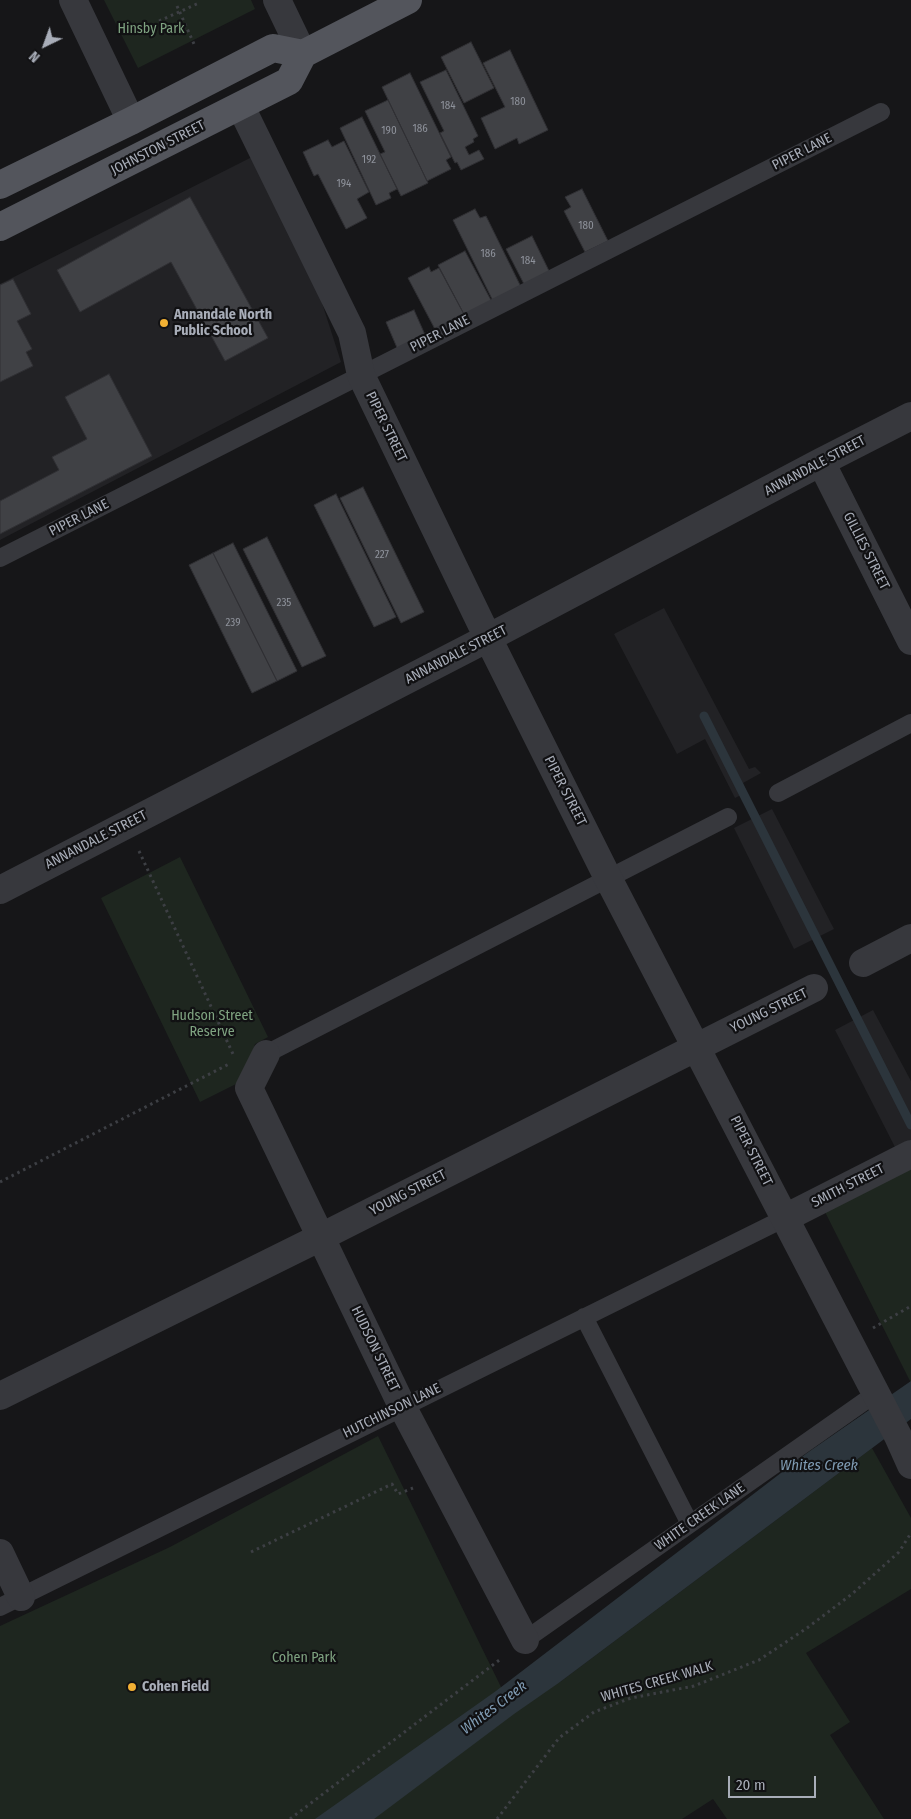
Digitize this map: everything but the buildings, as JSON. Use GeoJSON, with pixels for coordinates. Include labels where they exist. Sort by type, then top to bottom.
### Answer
{"type":"FeatureCollection","features":[{"type":"Feature","properties":{"kind":"main road"},"geometry":{"type":"LineString","coordinates":[[0,185],[132,121],[273,48],[303,54],[408,0]]}},
{"type":"Feature","properties":{"kind":"main road","name":"JOHNSTON STREET"},"geometry":{"type":"LineString","coordinates":[[0,228],[242,107],[289,81],[303,54]]}},
{"type":"Feature","properties":{"kind":"street"},"geometry":{"type":"LineString","coordinates":[[73,0],[132,121]]}},
{"type":"Feature","properties":{"kind":"street"},"geometry":{"type":"LineString","coordinates":[[276,0],[303,54]]}},
{"type":"Feature","properties":{"kind":"street","name":"PIPER STREET"},"geometry":{"type":"LineString","coordinates":[[242,107],[352,332],[361,375],[488,638],[608,878],[697,1046],[898,1436],[911,1465]]}},
{"type":"Feature","properties":{"kind":"street","name":"ANNANDALE STREET"},"geometry":{"type":"LineString","coordinates":[[0,890],[488,638],[911,416]]}},
{"type":"Feature","properties":{"kind":"street","name":"GILLIES STREET"},"geometry":{"type":"LineString","coordinates":[[821,462],[911,641]]}},
{"type":"Feature","properties":{"kind":"street"},"geometry":{"type":"LineString","coordinates":[[863,963],[911,938]]}},
{"type":"Feature","properties":{"kind":"street","name":"YOUNG STREET"},"geometry":{"type":"LineString","coordinates":[[0,1396],[814,988]]}},
{"type":"Feature","properties":{"kind":"street","name":"HUDSON STREET"},"geometry":{"type":"LineString","coordinates":[[266,1054],[249,1088],[402,1406],[524,1640]]}},
{"type":"Feature","properties":{"kind":"street","name":"SMITH STREET"},"geometry":{"type":"LineString","coordinates":[[785,1218],[911,1154]]}},
{"type":"Feature","properties":{"kind":"street"},"geometry":{"type":"LineString","coordinates":[[0,1553],[10,1602]]}},
{"type":"Feature","properties":{"kind":"lane","name":"PIPER LANE"},"geometry":{"type":"LineString","coordinates":[[0,558],[881,112]]}},
{"type":"Feature","properties":{"kind":"lane"},"geometry":{"type":"LineString","coordinates":[[778,794],[911,723]]}},
{"type":"Feature","properties":{"kind":"lane"},"geometry":{"type":"LineString","coordinates":[[266,1054],[728,817]]}},
{"type":"Feature","properties":{"kind":"lane","name":"HUTCHINSON LANE"},"geometry":{"type":"LineString","coordinates":[[10,1602],[402,1406],[785,1218]]}},
{"type":"Feature","properties":{"kind":"lane"},"geometry":{"type":"LineString","coordinates":[[584,1317],[690,1524]]}},
{"type":"Feature","properties":{"kind":"lane","name":"WHITE CREEK LANE"},"geometry":{"type":"LineString","coordinates":[[524,1640],[876,1396]]}},
{"type":"Feature","properties":{"kind":"path"},"geometry":{"type":"LineString","coordinates":[[158,21],[199,2]]}},
{"type":"Feature","properties":{"kind":"path"},"geometry":{"type":"LineString","coordinates":[[177,6],[194,44]]}},
{"type":"Feature","properties":{"kind":"path"},"geometry":{"type":"LineString","coordinates":[[0,1182],[236,1060],[127,824]]}},
{"type":"Feature","properties":{"kind":"path"},"geometry":{"type":"LineString","coordinates":[[251,1552],[392,1484],[398,1494],[405,1492]]}},
{"type":"Feature","properties":{"kind":"path","name":"WHITES CREEK WALK"},"geometry":{"type":"LineString","coordinates":[[497,1819],[559,1738],[594,1712],[631,1698],[694,1686],[759,1660],[807,1628],[852,1594],[899,1552],[911,1532]]}},
{"type":"Feature","properties":{"kind":"path"},"geometry":{"type":"LineString","coordinates":[[290,1819],[524,1640]]}},
{"type":"Feature","properties":{"kind":"shaded area","name":"Annandale North Public School"},"geometry":{"type":"Polygon","coordinates":[[[254,156],[313,275],[341,362],[0,540],[0,284],[254,156]]]}},
{"type":"Feature","properties":{"kind":"shaded area"},"geometry":{"type":"Polygon","coordinates":[[[664,608],[749,769],[755,767],[761,773],[743,783],[747,792],[735,798],[705,739],[677,754],[614,634],[664,608]]]}},
{"type":"Feature","properties":{"kind":"shaded area"},"geometry":{"type":"Polygon","coordinates":[[[772,809],[834,929],[794,949],[734,828],[772,809]]]}},
{"type":"Feature","properties":{"kind":"shaded area"},"geometry":{"type":"Polygon","coordinates":[[[873,1010],[911,1081],[911,1141],[896,1149],[835,1030],[873,1010]]]}},
{"type":"Feature","properties":{"kind":"green space","name":"Hinsby Park"},"geometry":{"type":"Polygon","coordinates":[[[104,0],[251,0],[255,9],[138,68],[104,0]]]}},
{"type":"Feature","properties":{"kind":"green space","name":"Hudson Street Reserve"},"geometry":{"type":"Polygon","coordinates":[[[180,857],[268,1037],[255,1044],[242,1081],[200,1102],[101,898],[180,857]]]}},
{"type":"Feature","properties":{"kind":"green space"},"geometry":{"type":"Polygon","coordinates":[[[911,1153],[911,1383],[819,1200],[911,1153]]]}},
{"type":"Feature","properties":{"kind":"green space","name":"Cohen Park"},"geometry":{"type":"Polygon","coordinates":[[[378,1436],[501,1687],[560,1682],[872,1448],[911,1518],[911,1589],[806,1653],[850,1722],[830,1735],[884,1819],[727,1819],[713,1799],[682,1819],[0,1819],[0,1626],[170,1547],[378,1436]]]}},
{"type":"Feature","properties":{"kind":"water","name":"Whites Creek"},"geometry":{"type":"Polygon","coordinates":[[[911,1381],[911,1419],[374,1819],[315,1819],[496,1691],[807,1453],[911,1381]]]}},
{"type":"Feature","properties":{"kind":"waterway"},"geometry":{"type":"LineString","coordinates":[[704,716],[911,1125]]}},
{"type":"Feature","properties":{"kind":"place","name":"Annandale North Public School"},"geometry":{"type":"Point","coordinates":[164,323]}},
{"type":"Feature","properties":{"kind":"place","name":"Cohen Field"},"geometry":{"type":"Point","coordinates":[132,1687]}}]}
